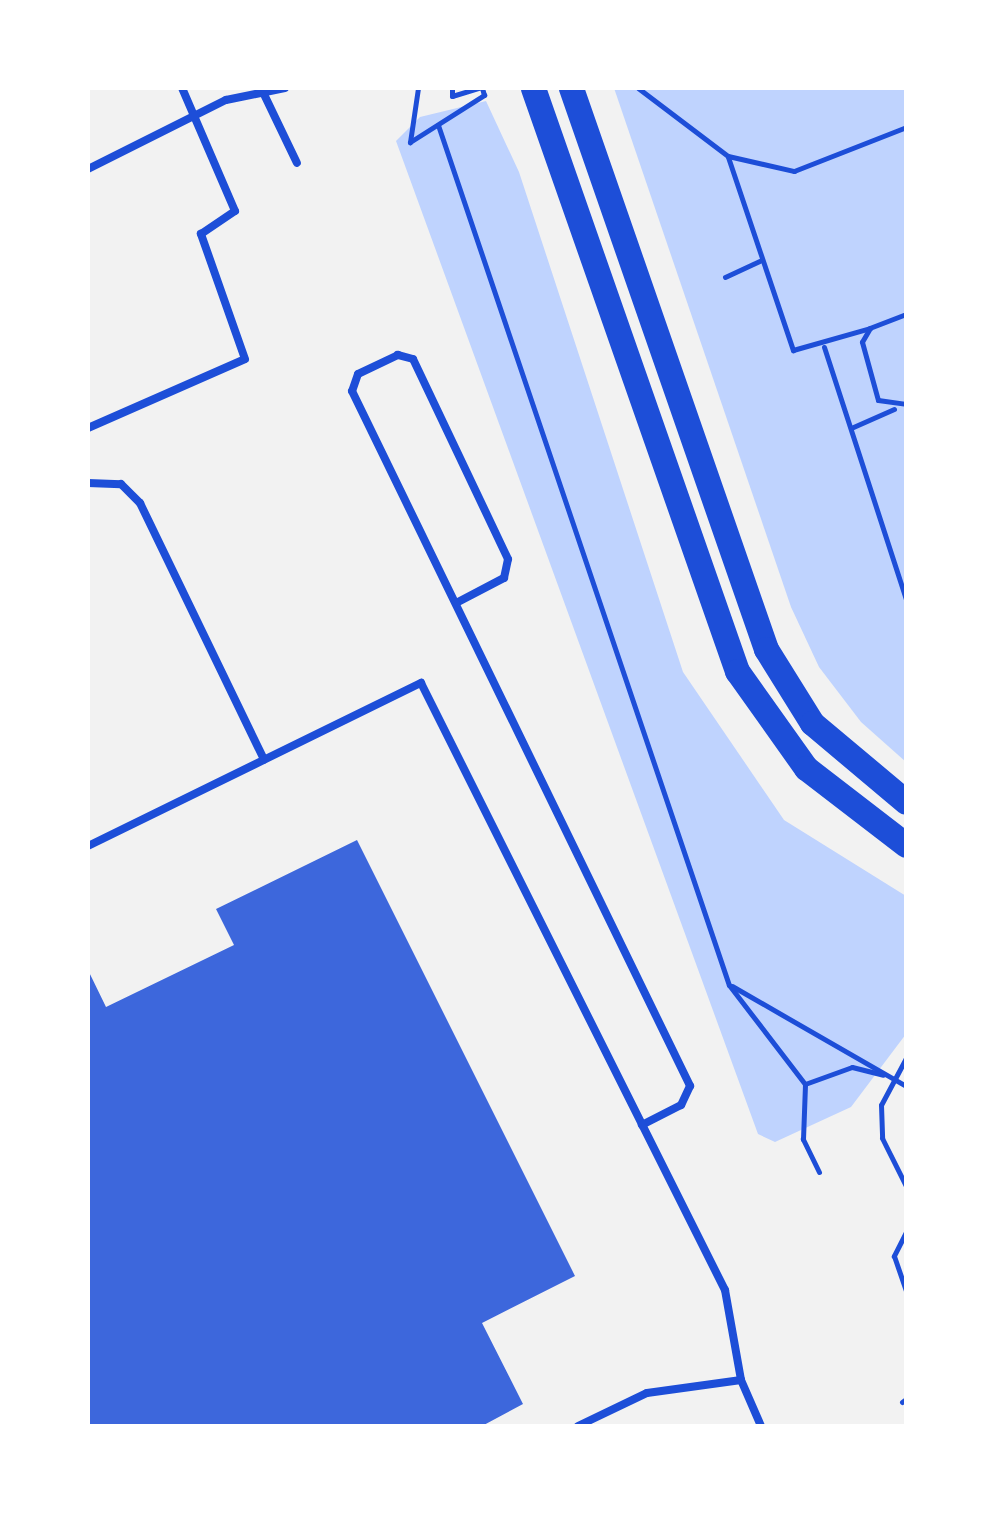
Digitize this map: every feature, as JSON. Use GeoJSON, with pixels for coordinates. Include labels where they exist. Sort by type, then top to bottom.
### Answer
{"type":"FeatureCollection","features":[{"type":"Feature","properties":{"kind":"main road"},"geometry":{"type":"LineString","coordinates":[[533,88],[737,672],[806,768],[906,845]]}},
{"type":"Feature","properties":{"kind":"main road"},"geometry":{"type":"LineString","coordinates":[[571,88],[766,649],[812,723],[906,802]]}},
{"type":"Feature","properties":{"kind":"lane"},"geometry":{"type":"LineString","coordinates":[[88,428],[245,359],[201,234],[235,211],[182,88]]}},
{"type":"Feature","properties":{"kind":"lane"},"geometry":{"type":"LineString","coordinates":[[88,169],[226,100],[236,88]]}},
{"type":"Feature","properties":{"kind":"lane"},"geometry":{"type":"LineString","coordinates":[[261,88],[297,163]]}},
{"type":"Feature","properties":{"kind":"lane"},"geometry":{"type":"LineString","coordinates":[[226,100],[266,97],[285,88]]}},
{"type":"Feature","properties":{"kind":"lane"},"geometry":{"type":"LineString","coordinates":[[458,602],[504,578],[508,559],[413,359],[398,355],[358,374],[352,391],[686,1076],[682,1105],[642,1126]]}},
{"type":"Feature","properties":{"kind":"lane"},"geometry":{"type":"LineString","coordinates":[[88,483],[121,484],[140,503],[264,760]]}},
{"type":"Feature","properties":{"kind":"lane"},"geometry":{"type":"LineString","coordinates":[[88,846],[421,683],[726,1290],[741,1380],[761,1426]]}},
{"type":"Feature","properties":{"kind":"lane"},"geometry":{"type":"LineString","coordinates":[[578,1426],[647,1392],[741,1380]]}},
{"type":"Feature","properties":{"kind":"path"},"geometry":{"type":"LineString","coordinates":[[418,88],[406,140],[484,96],[481,88],[452,96],[448,88]]}},
{"type":"Feature","properties":{"kind":"path"},"geometry":{"type":"LineString","coordinates":[[638,88],[728,156],[794,171],[906,127]]}},
{"type":"Feature","properties":{"kind":"path"},"geometry":{"type":"LineString","coordinates":[[438,125],[729,985],[805,1084],[801,1126],[819,1172]]}},
{"type":"Feature","properties":{"kind":"path"},"geometry":{"type":"LineString","coordinates":[[728,156],[789,346],[824,348],[906,314]]}},
{"type":"Feature","properties":{"kind":"path"},"geometry":{"type":"LineString","coordinates":[[725,277],[760,261]]}},
{"type":"Feature","properties":{"kind":"path"},"geometry":{"type":"LineString","coordinates":[[870,328],[862,342],[869,382],[895,408]]}},
{"type":"Feature","properties":{"kind":"path"},"geometry":{"type":"LineString","coordinates":[[824,348],[906,599]]}},
{"type":"Feature","properties":{"kind":"path"},"geometry":{"type":"LineString","coordinates":[[851,428],[906,404]]}},
{"type":"Feature","properties":{"kind":"path"},"geometry":{"type":"LineString","coordinates":[[729,985],[906,1086]]}},
{"type":"Feature","properties":{"kind":"path"},"geometry":{"type":"LineString","coordinates":[[906,1058],[891,1077],[882,1138],[906,1186]]}},
{"type":"Feature","properties":{"kind":"path"},"geometry":{"type":"LineString","coordinates":[[805,1084],[852,1067],[891,1077]]}},
{"type":"Feature","properties":{"kind":"path"},"geometry":{"type":"LineString","coordinates":[[906,1232],[894,1256],[906,1290]]}},
{"type":"Feature","properties":{"kind":"path"},"geometry":{"type":"LineString","coordinates":[[906,1350],[906,1361]]}},
{"type":"Feature","properties":{"kind":"water"},"geometry":{"type":"Polygon","coordinates":[[[614,88],[906,88],[906,762],[861,722],[819,667],[791,607],[614,88]]]}},
{"type":"Feature","properties":{"kind":"water"},"geometry":{"type":"Polygon","coordinates":[[[486,101],[519,172],[683,672],[784,820],[906,896],[906,1034],[851,1107],[775,1142],[758,1134],[396,141],[420,117],[486,101]]]}},
{"type":"Feature","properties":{"kind":"building"},"geometry":{"type":"Polygon","coordinates":[[[357,840],[575,1276],[482,1323],[523,1404],[482,1426],[88,1426],[88,970],[106,1007],[234,945],[216,909],[357,840]]]}}]}
